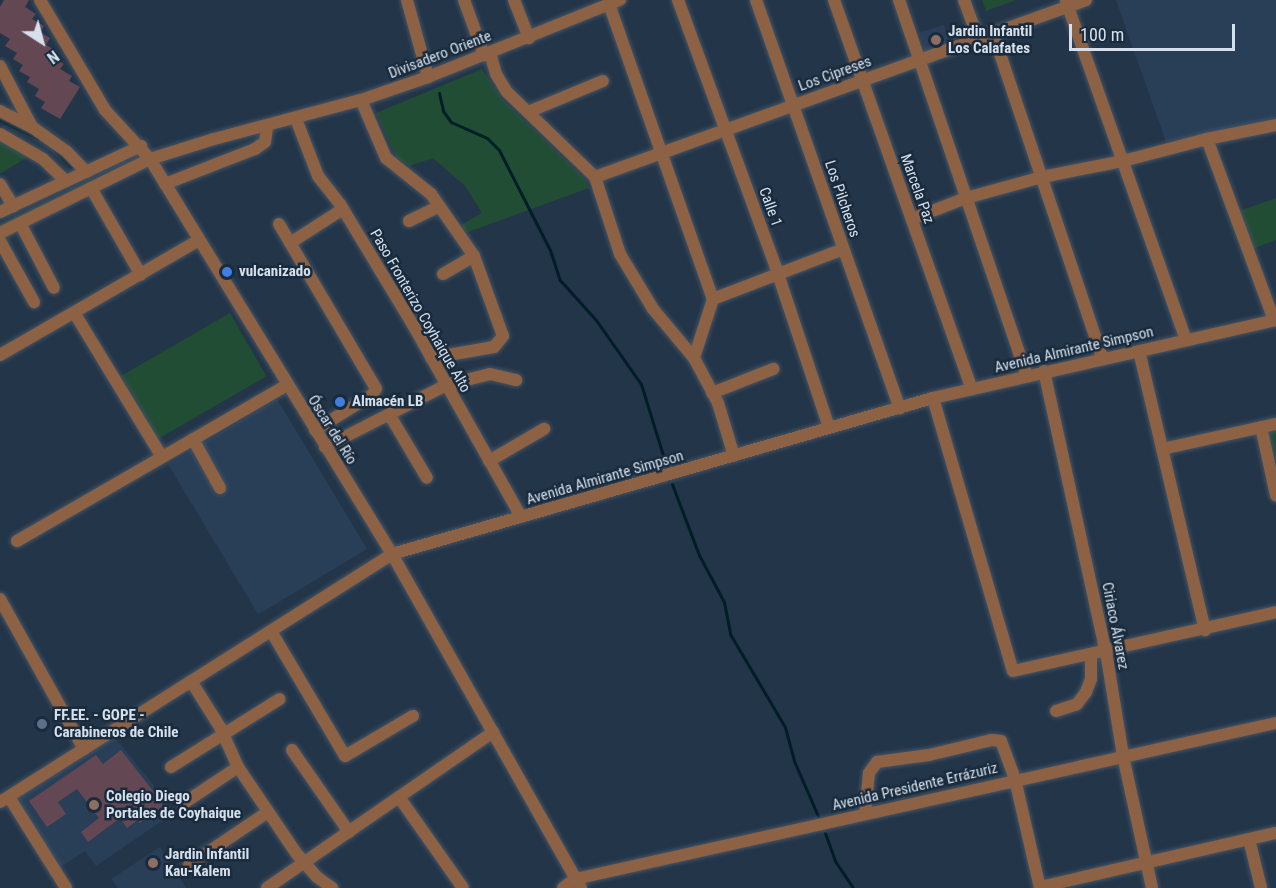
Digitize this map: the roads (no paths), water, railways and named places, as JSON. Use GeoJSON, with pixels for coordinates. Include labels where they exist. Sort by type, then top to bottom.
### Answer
{"type":"FeatureCollection","features":[{"type":"Feature","properties":{"kind":"street","name":"Óscar del Río"},"geometry":{"type":"LineString","coordinates":[[40,0],[105,110],[141,146],[150,159],[392,554],[578,884]]}},
{"type":"Feature","properties":{"kind":"street"},"geometry":{"type":"LineString","coordinates":[[407,0],[428,77]]}},
{"type":"Feature","properties":{"kind":"street"},"geometry":{"type":"LineString","coordinates":[[464,0],[496,74],[507,92],[595,177],[620,254],[653,309],[694,358],[712,393],[734,456]]}},
{"type":"Feature","properties":{"kind":"street"},"geometry":{"type":"LineString","coordinates":[[514,0],[529,38]]}},
{"type":"Feature","properties":{"kind":"street","name":"Calle 1"},"geometry":{"type":"LineString","coordinates":[[678,0],[778,274],[830,427]]}},
{"type":"Feature","properties":{"kind":"street","name":"Los Pilcheros"},"geometry":{"type":"LineString","coordinates":[[756,0],[900,408]]}},
{"type":"Feature","properties":{"kind":"street","name":"Marcela Paz"},"geometry":{"type":"LineString","coordinates":[[834,0],[972,388]]}},
{"type":"Feature","properties":{"kind":"street"},"geometry":{"type":"LineString","coordinates":[[898,0],[1027,375]]}},
{"type":"Feature","properties":{"kind":"street"},"geometry":{"type":"LineString","coordinates":[[964,0],[978,38]]}},
{"type":"Feature","properties":{"kind":"street","name":"Los Cipreses"},"geometry":{"type":"LineString","coordinates":[[595,177],[993,33],[1067,3],[1086,0]]}},
{"type":"Feature","properties":{"kind":"street"},"geometry":{"type":"LineString","coordinates":[[615,2],[661,152],[713,299],[694,358]]}},
{"type":"Feature","properties":{"kind":"street","name":"Divisadero Oriente"},"geometry":{"type":"LineString","coordinates":[[0,233],[150,159],[214,139],[267,127],[361,100],[428,77],[615,2]]}},
{"type":"Feature","properties":{"kind":"street"},"geometry":{"type":"LineString","coordinates":[[1067,3],[1186,339]]}},
{"type":"Feature","properties":{"kind":"street"},"geometry":{"type":"LineString","coordinates":[[993,33],[1104,359]]}},
{"type":"Feature","properties":{"kind":"street"},"geometry":{"type":"LineString","coordinates":[[0,66],[32,127]]}},
{"type":"Feature","properties":{"kind":"street"},"geometry":{"type":"LineString","coordinates":[[528,112],[603,81]]}},
{"type":"Feature","properties":{"kind":"street"},"geometry":{"type":"LineString","coordinates":[[361,100],[386,158],[431,194],[474,256],[503,336],[494,348],[431,358]]}},
{"type":"Feature","properties":{"kind":"street"},"geometry":{"type":"LineString","coordinates":[[0,111],[32,127],[67,152],[86,172]]}},
{"type":"Feature","properties":{"kind":"street","name":"Paso Fronterizo Coyhaique Alto"},"geometry":{"type":"LineString","coordinates":[[296,119],[318,176],[343,209],[521,517]]}},
{"type":"Feature","properties":{"kind":"street"},"geometry":{"type":"LineString","coordinates":[[912,219],[966,198],[1042,177],[1123,161],[1207,139],[1276,125]]}},
{"type":"Feature","properties":{"kind":"street"},"geometry":{"type":"LineString","coordinates":[[165,184],[255,149],[265,142],[267,127]]}},
{"type":"Feature","properties":{"kind":"street"},"geometry":{"type":"LineString","coordinates":[[0,134],[43,159],[66,181]]}},
{"type":"Feature","properties":{"kind":"street"},"geometry":{"type":"LineString","coordinates":[[1207,139],[1275,320]]}},
{"type":"Feature","properties":{"kind":"street"},"geometry":{"type":"LineString","coordinates":[[0,212],[141,146]]}},
{"type":"Feature","properties":{"kind":"street"},"geometry":{"type":"LineString","coordinates":[[0,184],[13,206]]}},
{"type":"Feature","properties":{"kind":"street"},"geometry":{"type":"LineString","coordinates":[[91,188],[141,275]]}},
{"type":"Feature","properties":{"kind":"street"},"geometry":{"type":"LineString","coordinates":[[409,221],[440,206]]}},
{"type":"Feature","properties":{"kind":"street"},"geometry":{"type":"LineString","coordinates":[[290,243],[343,209]]}},
{"type":"Feature","properties":{"kind":"street"},"geometry":{"type":"LineString","coordinates":[[20,223],[54,288]]}},
{"type":"Feature","properties":{"kind":"street"},"geometry":{"type":"LineString","coordinates":[[279,224],[376,389],[372,396],[315,430]]}},
{"type":"Feature","properties":{"kind":"street"},"geometry":{"type":"LineString","coordinates":[[0,355],[75,314],[199,240]]}},
{"type":"Feature","properties":{"kind":"street"},"geometry":{"type":"LineString","coordinates":[[0,242],[34,302]]}},
{"type":"Feature","properties":{"kind":"street"},"geometry":{"type":"LineString","coordinates":[[713,299],[843,249]]}},
{"type":"Feature","properties":{"kind":"street"},"geometry":{"type":"LineString","coordinates":[[443,274],[474,256]]}},
{"type":"Feature","properties":{"kind":"street"},"geometry":{"type":"LineString","coordinates":[[75,314],[162,457]]}},
{"type":"Feature","properties":{"kind":"street","name":"Avenida Almirante Simpson"},"geometry":{"type":"LineString","coordinates":[[4,799],[392,554],[933,398],[1275,320]]}},
{"type":"Feature","properties":{"kind":"street"},"geometry":{"type":"LineString","coordinates":[[1139,351],[1205,630]]}},
{"type":"Feature","properties":{"kind":"street"},"geometry":{"type":"LineString","coordinates":[[712,393],[772,369]]}},
{"type":"Feature","properties":{"kind":"street","name":"Ciriaco Álvarez"},"geometry":{"type":"LineString","coordinates":[[1044,371],[1106,652],[1123,756],[1152,888]]}},
{"type":"Feature","properties":{"kind":"street"},"geometry":{"type":"LineString","coordinates":[[325,447],[446,385],[490,374],[516,380]]}},
{"type":"Feature","properties":{"kind":"street"},"geometry":{"type":"LineString","coordinates":[[17,541],[287,385]]}},
{"type":"Feature","properties":{"kind":"street"},"geometry":{"type":"LineString","coordinates":[[933,398],[1013,671],[1091,656],[1276,612]]}},
{"type":"Feature","properties":{"kind":"street"},"geometry":{"type":"LineString","coordinates":[[389,414],[427,478]]}},
{"type":"Feature","properties":{"kind":"street"},"geometry":{"type":"LineString","coordinates":[[1162,449],[1276,424]]}},
{"type":"Feature","properties":{"kind":"street"},"geometry":{"type":"LineString","coordinates":[[1261,427],[1276,495]]}},
{"type":"Feature","properties":{"kind":"street"},"geometry":{"type":"LineString","coordinates":[[489,461],[544,429]]}},
{"type":"Feature","properties":{"kind":"street"},"geometry":{"type":"LineString","coordinates":[[192,439],[220,488]]}},
{"type":"Feature","properties":{"kind":"street"},"geometry":{"type":"LineString","coordinates":[[2,607],[84,749]]}},
{"type":"Feature","properties":{"kind":"street"},"geometry":{"type":"LineString","coordinates":[[271,631],[345,756],[412,716]]}},
{"type":"Feature","properties":{"kind":"street"},"geometry":{"type":"LineString","coordinates":[[1056,711],[1077,704],[1086,692],[1091,679],[1091,656]]}},
{"type":"Feature","properties":{"kind":"street"},"geometry":{"type":"LineString","coordinates":[[191,681],[224,734],[238,767],[268,812],[304,863],[332,888]]}},
{"type":"Feature","properties":{"kind":"street"},"geometry":{"type":"LineString","coordinates":[[171,767],[280,699]]}},
{"type":"Feature","properties":{"kind":"street","name":"Avenida Presidente Errázuriz"},"geometry":{"type":"LineString","coordinates":[[563,888],[1015,779],[1276,723]]}},
{"type":"Feature","properties":{"kind":"street"},"geometry":{"type":"LineString","coordinates":[[267,888],[493,732]]}},
{"type":"Feature","properties":{"kind":"street"},"geometry":{"type":"LineString","coordinates":[[865,814],[869,773],[877,762],[929,755],[992,740],[1001,741],[1015,779],[1040,887],[1276,833]]}},
{"type":"Feature","properties":{"kind":"street"},"geometry":{"type":"LineString","coordinates":[[292,750],[349,832]]}},
{"type":"Feature","properties":{"kind":"street"},"geometry":{"type":"LineString","coordinates":[[184,802],[238,767]]}},
{"type":"Feature","properties":{"kind":"street"},"geometry":{"type":"LineString","coordinates":[[399,798],[463,888]]}},
{"type":"Feature","properties":{"kind":"street"},"geometry":{"type":"LineString","coordinates":[[4,799],[66,888]]}},
{"type":"Feature","properties":{"kind":"street"},"geometry":{"type":"LineString","coordinates":[[189,865],[268,812]]}},
{"type":"Feature","properties":{"kind":"street"},"geometry":{"type":"LineString","coordinates":[[1249,839],[1261,888]]}},
{"type":"Feature","properties":{"kind":"waterway"},"geometry":{"type":"LineString","coordinates":[[439,93],[443,111],[451,122],[487,138],[499,150],[550,250],[560,280],[596,320],[641,384],[666,465]]}},
{"type":"Feature","properties":{"kind":"waterway"},"geometry":{"type":"LineString","coordinates":[[0,120],[39,139]]}},
{"type":"Feature","properties":{"kind":"waterway"},"geometry":{"type":"LineString","coordinates":[[54,149],[72,168]]}},
{"type":"Feature","properties":{"kind":"waterway"},"geometry":{"type":"LineString","coordinates":[[672,484],[699,555],[724,602],[730,634],[785,727],[794,761],[818,816]]}},
{"type":"Feature","properties":{"kind":"waterway"},"geometry":{"type":"LineString","coordinates":[[825,833],[835,861],[853,888]]}},
{"type":"Feature","properties":{"kind":"place","name":"Jardin Infantil Los Calafates"},"geometry":{"type":"Point","coordinates":[936,40]}},
{"type":"Feature","properties":{"kind":"place","name":"vulcanizado"},"geometry":{"type":"Point","coordinates":[227,272]}},
{"type":"Feature","properties":{"kind":"place","name":"Almacén LB"},"geometry":{"type":"Point","coordinates":[340,402]}},
{"type":"Feature","properties":{"kind":"place","name":"FF.EE. - GOPE - Carabineros de Chile"},"geometry":{"type":"Point","coordinates":[42,724]}},
{"type":"Feature","properties":{"kind":"place","name":"Colegio Diego Portales de Coyhaique"},"geometry":{"type":"Point","coordinates":[94,805]}},
{"type":"Feature","properties":{"kind":"place","name":"Jardin Infantil Kau-Kalem"},"geometry":{"type":"Point","coordinates":[153,863]}}]}
